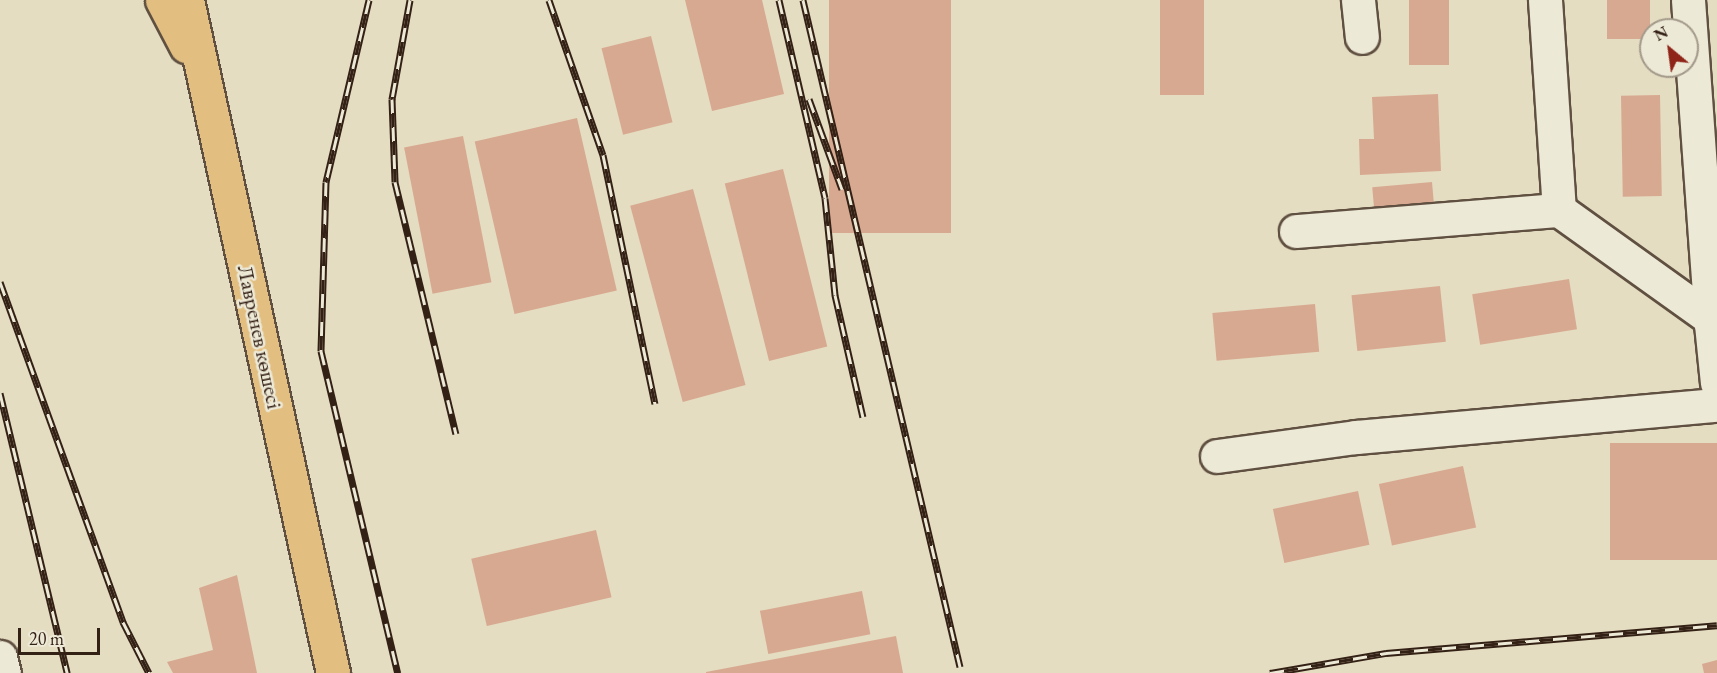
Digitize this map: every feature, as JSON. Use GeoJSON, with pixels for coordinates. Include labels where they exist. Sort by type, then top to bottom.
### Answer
{"type":"FeatureCollection","features":[{"type":"Feature","properties":{"kind":"main road"},"geometry":{"type":"LineString","coordinates":[[162,0],[206,85]]}},
{"type":"Feature","properties":{"kind":"main road","name":"Лавренев көшесі"},"geometry":{"type":"LineString","coordinates":[[187,0],[333,673]]}},
{"type":"Feature","properties":{"kind":"street"},"geometry":{"type":"LineString","coordinates":[[1358,0],[1362,37]]}},
{"type":"Feature","properties":{"kind":"street"},"geometry":{"type":"LineString","coordinates":[[1545,0],[1559,210]]}},
{"type":"Feature","properties":{"kind":"street"},"geometry":{"type":"LineString","coordinates":[[1688,0],[1705,81],[1717,383]]}},
{"type":"Feature","properties":{"kind":"street"},"geometry":{"type":"LineString","coordinates":[[1296,231],[1559,210],[1715,327]]}},
{"type":"Feature","properties":{"kind":"street"},"geometry":{"type":"LineString","coordinates":[[1217,456],[1356,437],[1717,405]]}},
{"type":"Feature","properties":{"kind":"street"},"geometry":{"type":"LineString","coordinates":[[0,657],[4,673]]}},
{"type":"Feature","properties":{"kind":"building"},"geometry":{"type":"Polygon","coordinates":[[[685,0],[762,0],[784,94],[712,111],[685,0]]]}},
{"type":"Feature","properties":{"kind":"building"},"geometry":{"type":"Polygon","coordinates":[[[829,0],[951,0],[951,233],[829,233],[829,0]]]}},
{"type":"Feature","properties":{"kind":"building"},"geometry":{"type":"Polygon","coordinates":[[[1160,0],[1204,0],[1204,95],[1160,95],[1160,0]]]}},
{"type":"Feature","properties":{"kind":"building"},"geometry":{"type":"Polygon","coordinates":[[[1409,0],[1449,0],[1449,65],[1409,65],[1409,0]]]}},
{"type":"Feature","properties":{"kind":"building"},"geometry":{"type":"Polygon","coordinates":[[[1607,0],[1650,0],[1650,18],[1639,18],[1639,39],[1607,39],[1607,0]]]}},
{"type":"Feature","properties":{"kind":"building"},"geometry":{"type":"Polygon","coordinates":[[[651,36],[673,122],[623,135],[602,48],[651,36]]]}},
{"type":"Feature","properties":{"kind":"building"},"geometry":{"type":"Polygon","coordinates":[[[1438,94],[1441,171],[1360,175],[1359,139],[1374,139],[1372,97],[1438,94]]]}},
{"type":"Feature","properties":{"kind":"building"},"geometry":{"type":"Polygon","coordinates":[[[1660,95],[1662,196],[1623,197],[1621,96],[1660,95]]]}},
{"type":"Feature","properties":{"kind":"building"},"geometry":{"type":"Polygon","coordinates":[[[577,118],[617,290],[515,314],[475,142],[577,118]]]}},
{"type":"Feature","properties":{"kind":"building"},"geometry":{"type":"Polygon","coordinates":[[[463,136],[491,282],[433,294],[404,147],[463,136]]]}},
{"type":"Feature","properties":{"kind":"building"},"geometry":{"type":"Polygon","coordinates":[[[783,169],[827,347],[769,361],[725,184],[783,169]]]}},
{"type":"Feature","properties":{"kind":"building"},"geometry":{"type":"Polygon","coordinates":[[[1432,182],[1435,215],[1375,220],[1372,187],[1432,182]]]}},
{"type":"Feature","properties":{"kind":"building"},"geometry":{"type":"Polygon","coordinates":[[[693,189],[746,385],[683,402],[630,206],[693,189]]]}},
{"type":"Feature","properties":{"kind":"building"},"geometry":{"type":"Polygon","coordinates":[[[1569,279],[1577,329],[1480,345],[1472,294],[1569,279]]]}},
{"type":"Feature","properties":{"kind":"building"},"geometry":{"type":"Polygon","coordinates":[[[1440,286],[1446,342],[1357,351],[1351,295],[1440,286]]]}},
{"type":"Feature","properties":{"kind":"building"},"geometry":{"type":"Polygon","coordinates":[[[1315,304],[1319,352],[1217,361],[1212,313],[1315,304]]]}},
{"type":"Feature","properties":{"kind":"building"},"geometry":{"type":"Polygon","coordinates":[[[1610,443],[1717,443],[1717,560],[1610,560],[1610,443]]]}},
{"type":"Feature","properties":{"kind":"building"},"geometry":{"type":"Polygon","coordinates":[[[1463,466],[1476,528],[1392,546],[1379,484],[1463,466]]]}},
{"type":"Feature","properties":{"kind":"building"},"geometry":{"type":"Polygon","coordinates":[[[1358,491],[1369,545],[1284,563],[1273,509],[1358,491]]]}},
{"type":"Feature","properties":{"kind":"building"},"geometry":{"type":"Polygon","coordinates":[[[596,530],[612,597],[487,626],[471,559],[596,530]]]}},
{"type":"Feature","properties":{"kind":"building"},"geometry":{"type":"Polygon","coordinates":[[[237,575],[257,673],[173,673],[167,662],[213,650],[199,588],[237,575]]]}},
{"type":"Feature","properties":{"kind":"building"},"geometry":{"type":"Polygon","coordinates":[[[862,591],[870,634],[768,654],[760,611],[862,591]]]}},
{"type":"Feature","properties":{"kind":"building"},"geometry":{"type":"Polygon","coordinates":[[[896,636],[903,673],[706,673],[706,672],[896,636]]]}},
{"type":"Feature","properties":{"kind":"building"},"geometry":{"type":"Polygon","coordinates":[[[1717,660],[1717,673],[1704,673],[1702,664],[1717,660]]]}},
{"type":"Feature","properties":{"kind":"railway"},"geometry":{"type":"LineString","coordinates":[[369,0],[326,182],[321,351],[398,673]]}},
{"type":"Feature","properties":{"kind":"railway"},"geometry":{"type":"LineString","coordinates":[[410,0],[392,99],[395,182],[456,434]]}},
{"type":"Feature","properties":{"kind":"railway"},"geometry":{"type":"LineString","coordinates":[[549,0],[603,155],[655,404]]}},
{"type":"Feature","properties":{"kind":"railway"},"geometry":{"type":"LineString","coordinates":[[779,0],[825,198],[835,295],[863,417]]}},
{"type":"Feature","properties":{"kind":"railway"},"geometry":{"type":"LineString","coordinates":[[803,0],[960,667]]}},
{"type":"Feature","properties":{"kind":"railway"},"geometry":{"type":"LineString","coordinates":[[809,99],[842,189]]}},
{"type":"Feature","properties":{"kind":"railway"},"geometry":{"type":"LineString","coordinates":[[0,282],[123,622],[149,673]]}},
{"type":"Feature","properties":{"kind":"railway"},"geometry":{"type":"LineString","coordinates":[[0,393],[67,673]]}},
{"type":"Feature","properties":{"kind":"railway"},"geometry":{"type":"LineString","coordinates":[[1270,673],[1386,653],[1717,625]]}}]}
